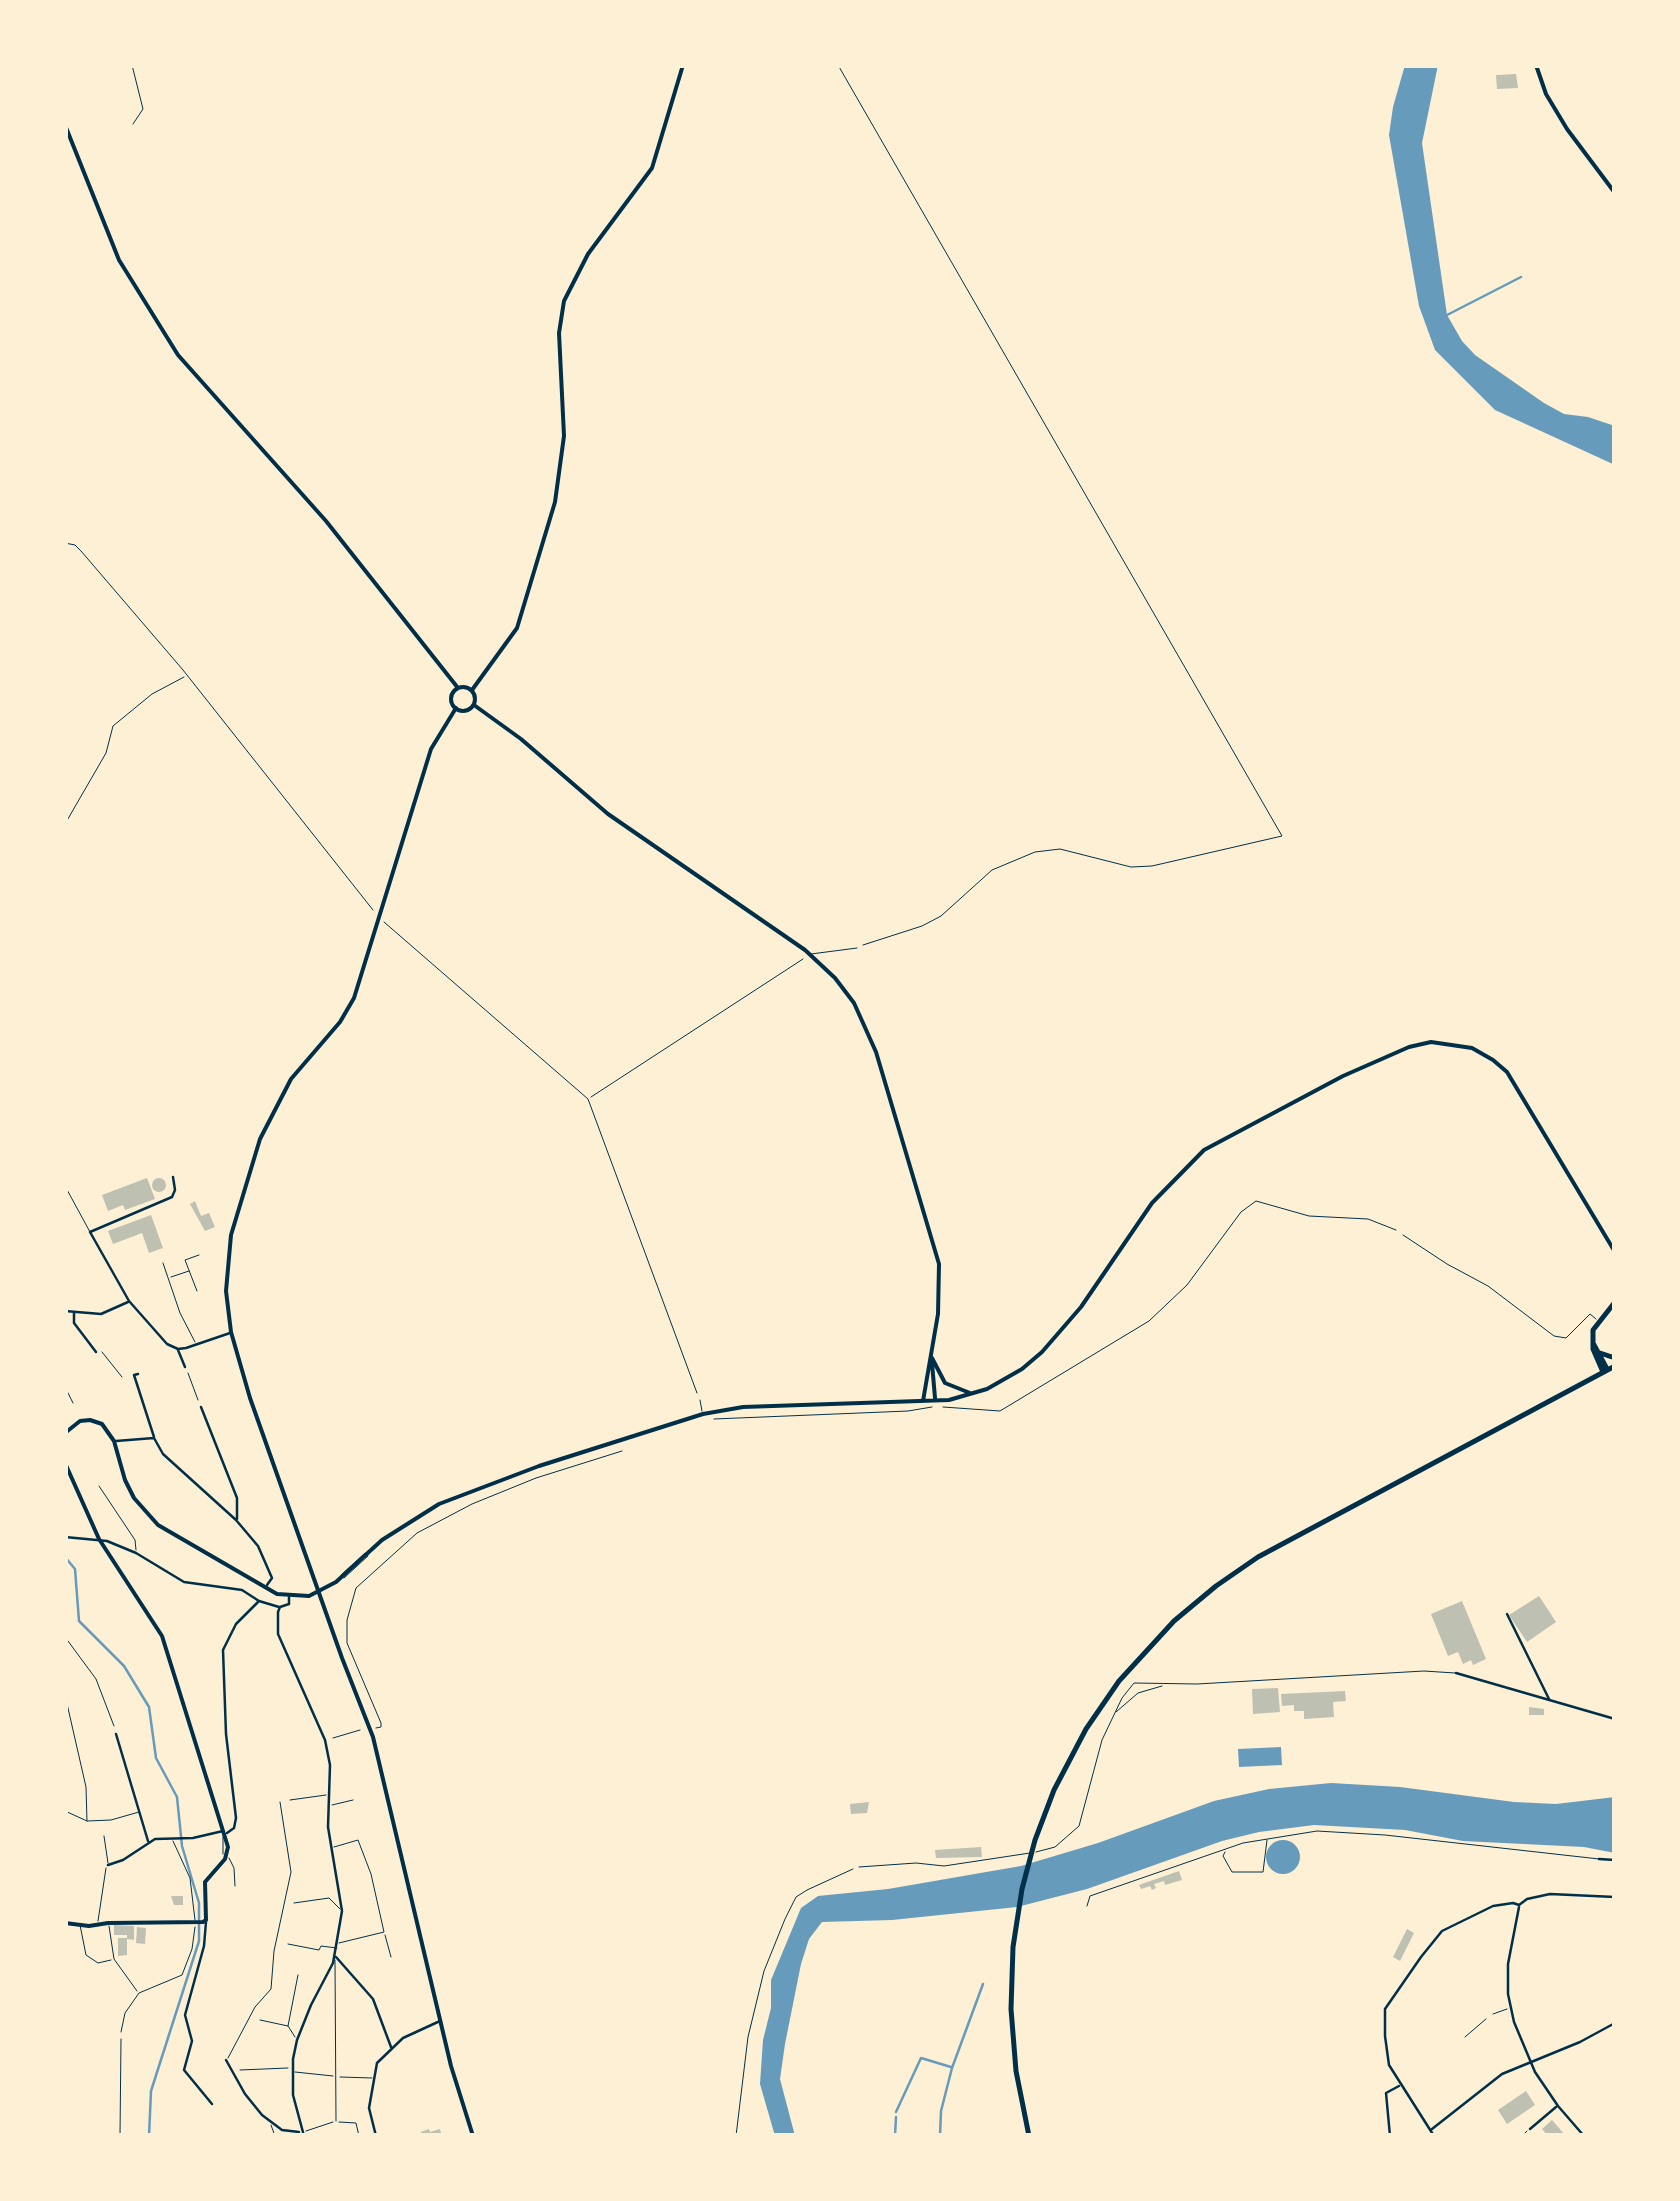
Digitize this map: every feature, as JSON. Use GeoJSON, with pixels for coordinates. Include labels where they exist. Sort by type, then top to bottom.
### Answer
{"type":"FeatureCollection","features":[{"type":"Feature","properties":{"kind":"main road"},"geometry":{"type":"LineString","coordinates":[[683,65],[652,168],[588,254],[564,301],[559,333],[564,425],[555,502],[517,628],[472,690],[474,705],[522,739],[608,814],[810,954],[845,991],[869,1032],[936,1248],[940,1280],[923,1401]]}},
{"type":"Feature","properties":{"kind":"main road"},"geometry":{"type":"LineString","coordinates":[[1536,65],[1546,94],[1615,193]]}},
{"type":"Feature","properties":{"kind":"main road"},"geometry":{"type":"LineString","coordinates":[[65,125],[119,260],[178,355],[326,521],[458,688],[472,690]]}},
{"type":"Feature","properties":{"kind":"main road"},"geometry":{"type":"LineString","coordinates":[[458,688],[451,699],[456,708],[466,710],[474,705]]}},
{"type":"Feature","properties":{"kind":"main road"},"geometry":{"type":"LineString","coordinates":[[456,708],[431,749],[351,1005],[297,1071],[266,1126],[229,1248],[226,1290],[231,1332],[258,1424],[370,1728],[440,2021],[473,2136]]}},
{"type":"Feature","properties":{"kind":"main road"},"geometry":{"type":"LineString","coordinates":[[65,1433],[71,1425],[90,1420],[106,1427],[114,1441],[124,1480],[146,1514],[174,1536],[290,1597],[319,1592],[397,1529],[439,1504],[539,1466],[702,1414],[730,1408],[923,1401],[935,1404],[978,1393],[1022,1369],[1042,1352],[1081,1307],[1152,1203],[1204,1150],[1342,1076],[1423,1044],[1445,1042],[1466,1046],[1488,1056],[1507,1072],[1615,1252]]}},
{"type":"Feature","properties":{"kind":"main road"},"geometry":{"type":"LineString","coordinates":[[1605,1371],[1592,1341],[1598,1320],[1614,1305]]}},
{"type":"Feature","properties":{"kind":"main road"},"geometry":{"type":"LineString","coordinates":[[1592,1341],[1605,1371]]}},
{"type":"Feature","properties":{"kind":"main road"},"geometry":{"type":"LineString","coordinates":[[1600,1353],[1615,1358]]}},
{"type":"Feature","properties":{"kind":"main road"},"geometry":{"type":"LineString","coordinates":[[932,1358],[948,1386],[960,1392],[978,1393]]}},
{"type":"Feature","properties":{"kind":"main road"},"geometry":{"type":"LineString","coordinates":[[932,1358],[935,1404]]}},
{"type":"Feature","properties":{"kind":"main road"},"geometry":{"type":"LineString","coordinates":[[1029,2136],[1012,2032],[1010,1992],[1015,1929],[1035,1840],[1062,1772],[1100,1708],[1141,1655],[1190,1607],[1271,1550],[1615,1366]]}},
{"type":"Feature","properties":{"kind":"main road"},"geometry":{"type":"LineString","coordinates":[[65,1463],[99,1539],[162,1636],[228,1848],[225,1858],[205,1882],[200,1922],[80,1926],[65,1923]]}},
{"type":"Feature","properties":{"kind":"street"},"geometry":{"type":"LineString","coordinates":[[174,1177],[172,1198],[90,1232],[129,1301],[161,1339],[178,1350],[185,1367]]}},
{"type":"Feature","properties":{"kind":"street"},"geometry":{"type":"LineString","coordinates":[[65,1311],[101,1314],[129,1301]]}},
{"type":"Feature","properties":{"kind":"street"},"geometry":{"type":"LineString","coordinates":[[74,1312],[74,1322],[96,1352]]}},
{"type":"Feature","properties":{"kind":"street"},"geometry":{"type":"LineString","coordinates":[[178,1350],[231,1332]]}},
{"type":"Feature","properties":{"kind":"street"},"geometry":{"type":"LineString","coordinates":[[138,1374],[134,1375],[163,1454],[236,1520],[268,1562],[272,1578],[266,1587]]}},
{"type":"Feature","properties":{"kind":"street"},"geometry":{"type":"LineString","coordinates":[[201,1408],[237,1498],[236,1520]]}},
{"type":"Feature","properties":{"kind":"street"},"geometry":{"type":"LineString","coordinates":[[114,1441],[154,1438]]}},
{"type":"Feature","properties":{"kind":"street"},"geometry":{"type":"LineString","coordinates":[[65,1537],[99,1539],[136,1553],[184,1582],[242,1590],[258,1601],[280,1607],[289,1604],[290,1597]]}},
{"type":"Feature","properties":{"kind":"street"},"geometry":{"type":"LineString","coordinates":[[108,1865],[131,1856],[148,1842],[232,1830],[236,1818],[226,1734],[224,1650],[232,1629],[258,1601]]}},
{"type":"Feature","properties":{"kind":"street"},"geometry":{"type":"LineString","coordinates":[[226,2060],[245,2094],[270,2122],[282,2130],[302,2134],[290,2070],[297,2040],[335,1956],[342,1911],[330,1848],[330,1764],[325,1740],[278,1634],[280,1607]]}},
{"type":"Feature","properties":{"kind":"street"},"geometry":{"type":"LineString","coordinates":[[1508,1614],[1550,1700]]}},
{"type":"Feature","properties":{"kind":"street"},"geometry":{"type":"LineString","coordinates":[[1456,1673],[1615,1719]]}},
{"type":"Feature","properties":{"kind":"street"},"geometry":{"type":"LineString","coordinates":[[116,1734],[148,1842]]}},
{"type":"Feature","properties":{"kind":"street"},"geometry":{"type":"LineString","coordinates":[[1599,1858],[1615,1860]]}},
{"type":"Feature","properties":{"kind":"street"},"geometry":{"type":"LineString","coordinates":[[1584,2136],[1528,2061],[1510,2008],[1508,1964],[1520,1905],[1527,1898],[1550,1894],[1615,1897]]}},
{"type":"Feature","properties":{"kind":"street"},"geometry":{"type":"LineString","coordinates":[[1434,2136],[1388,2065],[1385,2009],[1442,1931],[1493,1906],[1520,1905]]}},
{"type":"Feature","properties":{"kind":"street"},"geometry":{"type":"LineString","coordinates":[[200,1922],[204,1946],[184,2015],[192,2041],[184,2070],[212,2104]]}},
{"type":"Feature","properties":{"kind":"street"},"geometry":{"type":"LineString","coordinates":[[335,1956],[366,1988],[391,2046]]}},
{"type":"Feature","properties":{"kind":"street"},"geometry":{"type":"LineString","coordinates":[[376,2136],[369,2108],[377,2064],[391,2046],[440,2021]]}},
{"type":"Feature","properties":{"kind":"street"},"geometry":{"type":"LineString","coordinates":[[1430,2130],[1483,2088],[1528,2061],[1615,2024]]}},
{"type":"Feature","properties":{"kind":"street"},"geometry":{"type":"LineString","coordinates":[[1390,2136],[1386,2093],[1401,2085]]}},
{"type":"Feature","properties":{"kind":"street"},"geometry":{"type":"LineString","coordinates":[[1530,2129],[1558,2106]]}},
{"type":"Feature","properties":{"kind":"lane"},"geometry":{"type":"LineString","coordinates":[[810,954],[857,948]]}},
{"type":"Feature","properties":{"kind":"lane"},"geometry":{"type":"LineString","coordinates":[[65,1186],[90,1232]]}},
{"type":"Feature","properties":{"kind":"lane"},"geometry":{"type":"LineString","coordinates":[[1403,1234],[1488,1286],[1554,1336],[1566,1338],[1590,1314],[1598,1320]]}},
{"type":"Feature","properties":{"kind":"lane"},"geometry":{"type":"LineString","coordinates":[[197,1291],[186,1260],[199,1255]]}},
{"type":"Feature","properties":{"kind":"lane"},"geometry":{"type":"LineString","coordinates":[[163,1263],[196,1345]]}},
{"type":"Feature","properties":{"kind":"lane"},"geometry":{"type":"LineString","coordinates":[[168,1278],[190,1270]]}},
{"type":"Feature","properties":{"kind":"lane"},"geometry":{"type":"LineString","coordinates":[[700,1400],[702,1414]]}},
{"type":"Feature","properties":{"kind":"lane"},"geometry":{"type":"LineString","coordinates":[[99,1486],[135,1540],[136,1553]]}},
{"type":"Feature","properties":{"kind":"lane"},"geometry":{"type":"LineString","coordinates":[[1128,1681],[1165,1685],[1424,1670],[1456,1673]]}},
{"type":"Feature","properties":{"kind":"lane"},"geometry":{"type":"LineString","coordinates":[[859,1867],[970,1864],[1055,1847],[1079,1826],[1099,1750],[1114,1714],[1134,1683]]}},
{"type":"Feature","properties":{"kind":"lane"},"geometry":{"type":"LineString","coordinates":[[1114,1714],[1138,1694],[1165,1685]]}},
{"type":"Feature","properties":{"kind":"lane"},"geometry":{"type":"LineString","coordinates":[[65,1695],[86,1787],[87,1821]]}},
{"type":"Feature","properties":{"kind":"lane"},"geometry":{"type":"LineString","coordinates":[[290,1800],[330,1794]]}},
{"type":"Feature","properties":{"kind":"lane"},"geometry":{"type":"LineString","coordinates":[[328,1806],[353,1800]]}},
{"type":"Feature","properties":{"kind":"lane"},"geometry":{"type":"LineString","coordinates":[[226,2060],[255,2008],[271,1989],[278,1928],[291,1872],[280,1802]]}},
{"type":"Feature","properties":{"kind":"lane"},"geometry":{"type":"LineString","coordinates":[[65,1811],[87,1821],[111,1820],[140,1812]]}},
{"type":"Feature","properties":{"kind":"lane"},"geometry":{"type":"LineString","coordinates":[[1087,1906],[1090,1896],[1227,1848],[1317,1832],[1384,1835],[1599,1858]]}},
{"type":"Feature","properties":{"kind":"lane"},"geometry":{"type":"LineString","coordinates":[[98,1924],[102,1879],[108,1865],[104,1836]]}},
{"type":"Feature","properties":{"kind":"lane"},"geometry":{"type":"LineString","coordinates":[[120,2032],[125,2013],[139,1993],[182,1975],[200,1922],[190,1878],[171,1838]]}},
{"type":"Feature","properties":{"kind":"lane"},"geometry":{"type":"LineString","coordinates":[[1227,1848],[1223,1856],[1232,1872],[1263,1872],[1268,1838]]}},
{"type":"Feature","properties":{"kind":"lane"},"geometry":{"type":"LineString","coordinates":[[330,1848],[358,1840],[391,1958]]}},
{"type":"Feature","properties":{"kind":"lane"},"geometry":{"type":"LineString","coordinates":[[225,1858],[234,1868],[235,1886]]}},
{"type":"Feature","properties":{"kind":"lane"},"geometry":{"type":"LineString","coordinates":[[294,1903],[329,1898],[342,1911]]}},
{"type":"Feature","properties":{"kind":"lane"},"geometry":{"type":"LineString","coordinates":[[108,1923],[114,1958],[139,1993]]}},
{"type":"Feature","properties":{"kind":"lane"},"geometry":{"type":"LineString","coordinates":[[80,1926],[83,1949],[90,1960],[98,1963],[114,1958]]}},
{"type":"Feature","properties":{"kind":"lane"},"geometry":{"type":"LineString","coordinates":[[288,1944],[319,1950],[320,1946],[338,1946],[384,1932]]}},
{"type":"Feature","properties":{"kind":"lane"},"geometry":{"type":"LineString","coordinates":[[335,1956],[336,2122]]}},
{"type":"Feature","properties":{"kind":"lane"},"geometry":{"type":"LineString","coordinates":[[297,2040],[288,2026],[298,1974]]}},
{"type":"Feature","properties":{"kind":"lane"},"geometry":{"type":"LineString","coordinates":[[1494,2014],[1510,2008]]}},
{"type":"Feature","properties":{"kind":"lane"},"geometry":{"type":"LineString","coordinates":[[260,2020],[288,2026]]}},
{"type":"Feature","properties":{"kind":"lane"},"geometry":{"type":"LineString","coordinates":[[290,2070],[372,2078]]}},
{"type":"Feature","properties":{"kind":"lane"},"geometry":{"type":"LineString","coordinates":[[270,2122],[275,2136]]}},
{"type":"Feature","properties":{"kind":"lane"},"geometry":{"type":"LineString","coordinates":[[302,2134],[336,2122],[356,2123],[359,2136],[366,2136]]}},
{"type":"Feature","properties":{"kind":"lane"},"geometry":{"type":"LineString","coordinates":[[1522,2136],[1530,2129]]}},
{"type":"Feature","properties":{"kind":"path"},"geometry":{"type":"LineString","coordinates":[[132,65],[143,109],[133,124]]}},
{"type":"Feature","properties":{"kind":"path"},"geometry":{"type":"LineString","coordinates":[[838,65],[1282,836],[1152,866],[1131,867],[1060,850],[1044,850],[992,870],[941,916],[922,926],[857,948]]}},
{"type":"Feature","properties":{"kind":"path"},"geometry":{"type":"LineString","coordinates":[[65,543],[80,550],[186,676],[380,919],[588,1098],[700,1400]]}},
{"type":"Feature","properties":{"kind":"path"},"geometry":{"type":"LineString","coordinates":[[65,824],[106,753],[114,726],[152,694],[186,676]]}},
{"type":"Feature","properties":{"kind":"path"},"geometry":{"type":"LineString","coordinates":[[588,1098],[810,954]]}},
{"type":"Feature","properties":{"kind":"path"},"geometry":{"type":"LineString","coordinates":[[713,1419],[908,1411],[935,1404],[1000,1411],[1111,1345],[1170,1303],[1241,1212],[1256,1201],[1308,1216],[1368,1219],[1403,1234]]}},
{"type":"Feature","properties":{"kind":"path"},"geometry":{"type":"LineString","coordinates":[[96,1352],[102,1352],[122,1376]]}},
{"type":"Feature","properties":{"kind":"path"},"geometry":{"type":"LineString","coordinates":[[185,1367],[201,1408]]}},
{"type":"Feature","properties":{"kind":"path"},"geometry":{"type":"LineString","coordinates":[[65,1388],[74,1403]]}},
{"type":"Feature","properties":{"kind":"path"},"geometry":{"type":"LineString","coordinates":[[382,1727],[347,1643],[347,1620],[356,1588],[416,1534],[472,1504],[536,1478],[622,1451]]}},
{"type":"Feature","properties":{"kind":"path"},"geometry":{"type":"LineString","coordinates":[[65,1638],[96,1679],[116,1734]]}},
{"type":"Feature","properties":{"kind":"path"},"geometry":{"type":"LineString","coordinates":[[325,1740],[370,1728]]}},
{"type":"Feature","properties":{"kind":"path"},"geometry":{"type":"LineString","coordinates":[[736,2136],[748,2037],[764,1971],[785,1919],[796,1897],[859,1867]]}},
{"type":"Feature","properties":{"kind":"path"},"geometry":{"type":"LineString","coordinates":[[1465,2037],[1494,2014]]}},
{"type":"Feature","properties":{"kind":"path"},"geometry":{"type":"LineString","coordinates":[[120,2032],[120,2136]]}},
{"type":"Feature","properties":{"kind":"path"},"geometry":{"type":"LineString","coordinates":[[232,2070],[290,2070]]}},
{"type":"Feature","properties":{"kind":"water"},"geometry":{"type":"Polygon","coordinates":[[[1405,65],[1438,65],[1422,143],[1447,315],[1475,355],[1544,403],[1564,414],[1615,426],[1615,465],[1495,410],[1435,350],[1419,306],[1389,135],[1405,65]]]}},
{"type":"Feature","properties":{"kind":"water"},"geometry":{"type":"Polygon","coordinates":[[[1281,1747],[1282,1765],[1239,1767],[1238,1749],[1281,1747]]]}},
{"type":"Feature","properties":{"kind":"water"},"geometry":{"type":"Polygon","coordinates":[[[1331,1783],[1400,1787],[1514,1802],[1556,1804],[1615,1797],[1615,1853],[1584,1847],[1463,1841],[1405,1830],[1314,1825],[1222,1841],[1087,1889],[1017,1907],[892,1920],[822,1922],[809,1939],[801,1964],[780,2079],[795,2136],[775,2136],[760,2084],[771,1980],[801,1908],[818,1896],[888,1889],[1021,1866],[1214,1801],[1269,1789],[1331,1783]]]}},
{"type":"Feature","properties":{"kind":"water"},"geometry":{"type":"Polygon","coordinates":[[[1283,1840],[1295,1845],[1300,1857],[1295,1869],[1283,1874],[1271,1869],[1266,1857],[1271,1845],[1283,1840]]]}},
{"type":"Feature","properties":{"kind":"building"},"geometry":{"type":"Polygon","coordinates":[[[1516,74],[1518,88],[1497,89],[1496,75],[1516,74]]]}},
{"type":"Feature","properties":{"kind":"building"},"geometry":{"type":"Polygon","coordinates":[[[147,1178],[155,1199],[125,1210],[123,1205],[108,1211],[102,1195],[147,1178]]]}},
{"type":"Feature","properties":{"kind":"building"},"geometry":{"type":"Polygon","coordinates":[[[159,1178],[166,1185],[159,1192],[152,1185],[159,1178]]]}},
{"type":"Feature","properties":{"kind":"building"},"geometry":{"type":"Polygon","coordinates":[[[195,1201],[201,1216],[209,1213],[215,1227],[205,1231],[190,1204],[195,1201]]]}},
{"type":"Feature","properties":{"kind":"building"},"geometry":{"type":"Polygon","coordinates":[[[151,1215],[163,1248],[149,1253],[142,1233],[113,1244],[108,1231],[151,1215]]]}},
{"type":"Feature","properties":{"kind":"building"},"geometry":{"type":"Polygon","coordinates":[[[1539,1596],[1556,1622],[1527,1642],[1509,1615],[1539,1596]]]}},
{"type":"Feature","properties":{"kind":"building"},"geometry":{"type":"Polygon","coordinates":[[[1462,1601],[1486,1659],[1473,1665],[1471,1660],[1463,1664],[1458,1652],[1448,1656],[1431,1614],[1462,1601]]]}},
{"type":"Feature","properties":{"kind":"building"},"geometry":{"type":"Polygon","coordinates":[[[1278,1688],[1280,1712],[1253,1714],[1252,1689],[1278,1688]]]}},
{"type":"Feature","properties":{"kind":"building"},"geometry":{"type":"Polygon","coordinates":[[[1345,1691],[1346,1701],[1333,1702],[1334,1717],[1304,1719],[1304,1711],[1294,1711],[1294,1705],[1282,1706],[1281,1694],[1345,1691]]]}},
{"type":"Feature","properties":{"kind":"building"},"geometry":{"type":"Polygon","coordinates":[[[1529,1707],[1544,1709],[1544,1715],[1529,1715],[1529,1707]]]}},
{"type":"Feature","properties":{"kind":"building"},"geometry":{"type":"Polygon","coordinates":[[[869,1802],[867,1813],[851,1814],[850,1804],[869,1802]]]}},
{"type":"Feature","properties":{"kind":"building"},"geometry":{"type":"Polygon","coordinates":[[[981,1847],[982,1857],[936,1858],[935,1850],[981,1847]]]}},
{"type":"Feature","properties":{"kind":"building"},"geometry":{"type":"Polygon","coordinates":[[[1179,1871],[1182,1880],[1154,1884],[1156,1888],[1152,1890],[1150,1886],[1141,1889],[1139,1885],[1179,1871]]]}},
{"type":"Feature","properties":{"kind":"building"},"geometry":{"type":"Polygon","coordinates":[[[171,1896],[183,1896],[183,1905],[174,1905],[171,1896]]]}},
{"type":"Feature","properties":{"kind":"building"},"geometry":{"type":"Polygon","coordinates":[[[114,1925],[134,1926],[134,1940],[127,1939],[127,1935],[114,1935],[114,1925]]]}},
{"type":"Feature","properties":{"kind":"building"},"geometry":{"type":"Polygon","coordinates":[[[137,1927],[146,1928],[145,1944],[136,1943],[137,1927]]]}},
{"type":"Feature","properties":{"kind":"building"},"geometry":{"type":"Polygon","coordinates":[[[1407,1929],[1414,1933],[1400,1961],[1393,1957],[1407,1929]]]}},
{"type":"Feature","properties":{"kind":"building"},"geometry":{"type":"Polygon","coordinates":[[[118,1938],[127,1938],[127,1955],[118,1956],[118,1938]]]}},
{"type":"Feature","properties":{"kind":"building"},"geometry":{"type":"Polygon","coordinates":[[[1526,2091],[1535,2105],[1507,2124],[1498,2110],[1526,2091]]]}},
{"type":"Feature","properties":{"kind":"building"},"geometry":{"type":"Polygon","coordinates":[[[1552,2120],[1566,2136],[1548,2136],[1542,2129],[1552,2120]]]}},
{"type":"Feature","properties":{"kind":"building"},"geometry":{"type":"Polygon","coordinates":[[[429,2129],[440,2129],[442,2136],[420,2136],[429,2129]]]}},
{"type":"Feature","properties":{"kind":"waterway"},"geometry":{"type":"LineString","coordinates":[[1447,315],[1521,277]]}},
{"type":"Feature","properties":{"kind":"waterway"},"geometry":{"type":"LineString","coordinates":[[65,1557],[75,1569],[79,1621],[124,1666],[149,1707],[156,1758],[177,1797],[182,1846],[199,1903],[199,1941],[151,2091],[149,2136]]}},
{"type":"Feature","properties":{"kind":"waterway"},"geometry":{"type":"LineString","coordinates":[[940,2136],[941,2111],[952,2068],[983,1984]]}},
{"type":"Feature","properties":{"kind":"waterway"},"geometry":{"type":"LineString","coordinates":[[896,2112],[921,2058],[951,2067]]}},
{"type":"Feature","properties":{"kind":"waterway"},"geometry":{"type":"LineString","coordinates":[[895,2136],[896,2117]]}}]}
